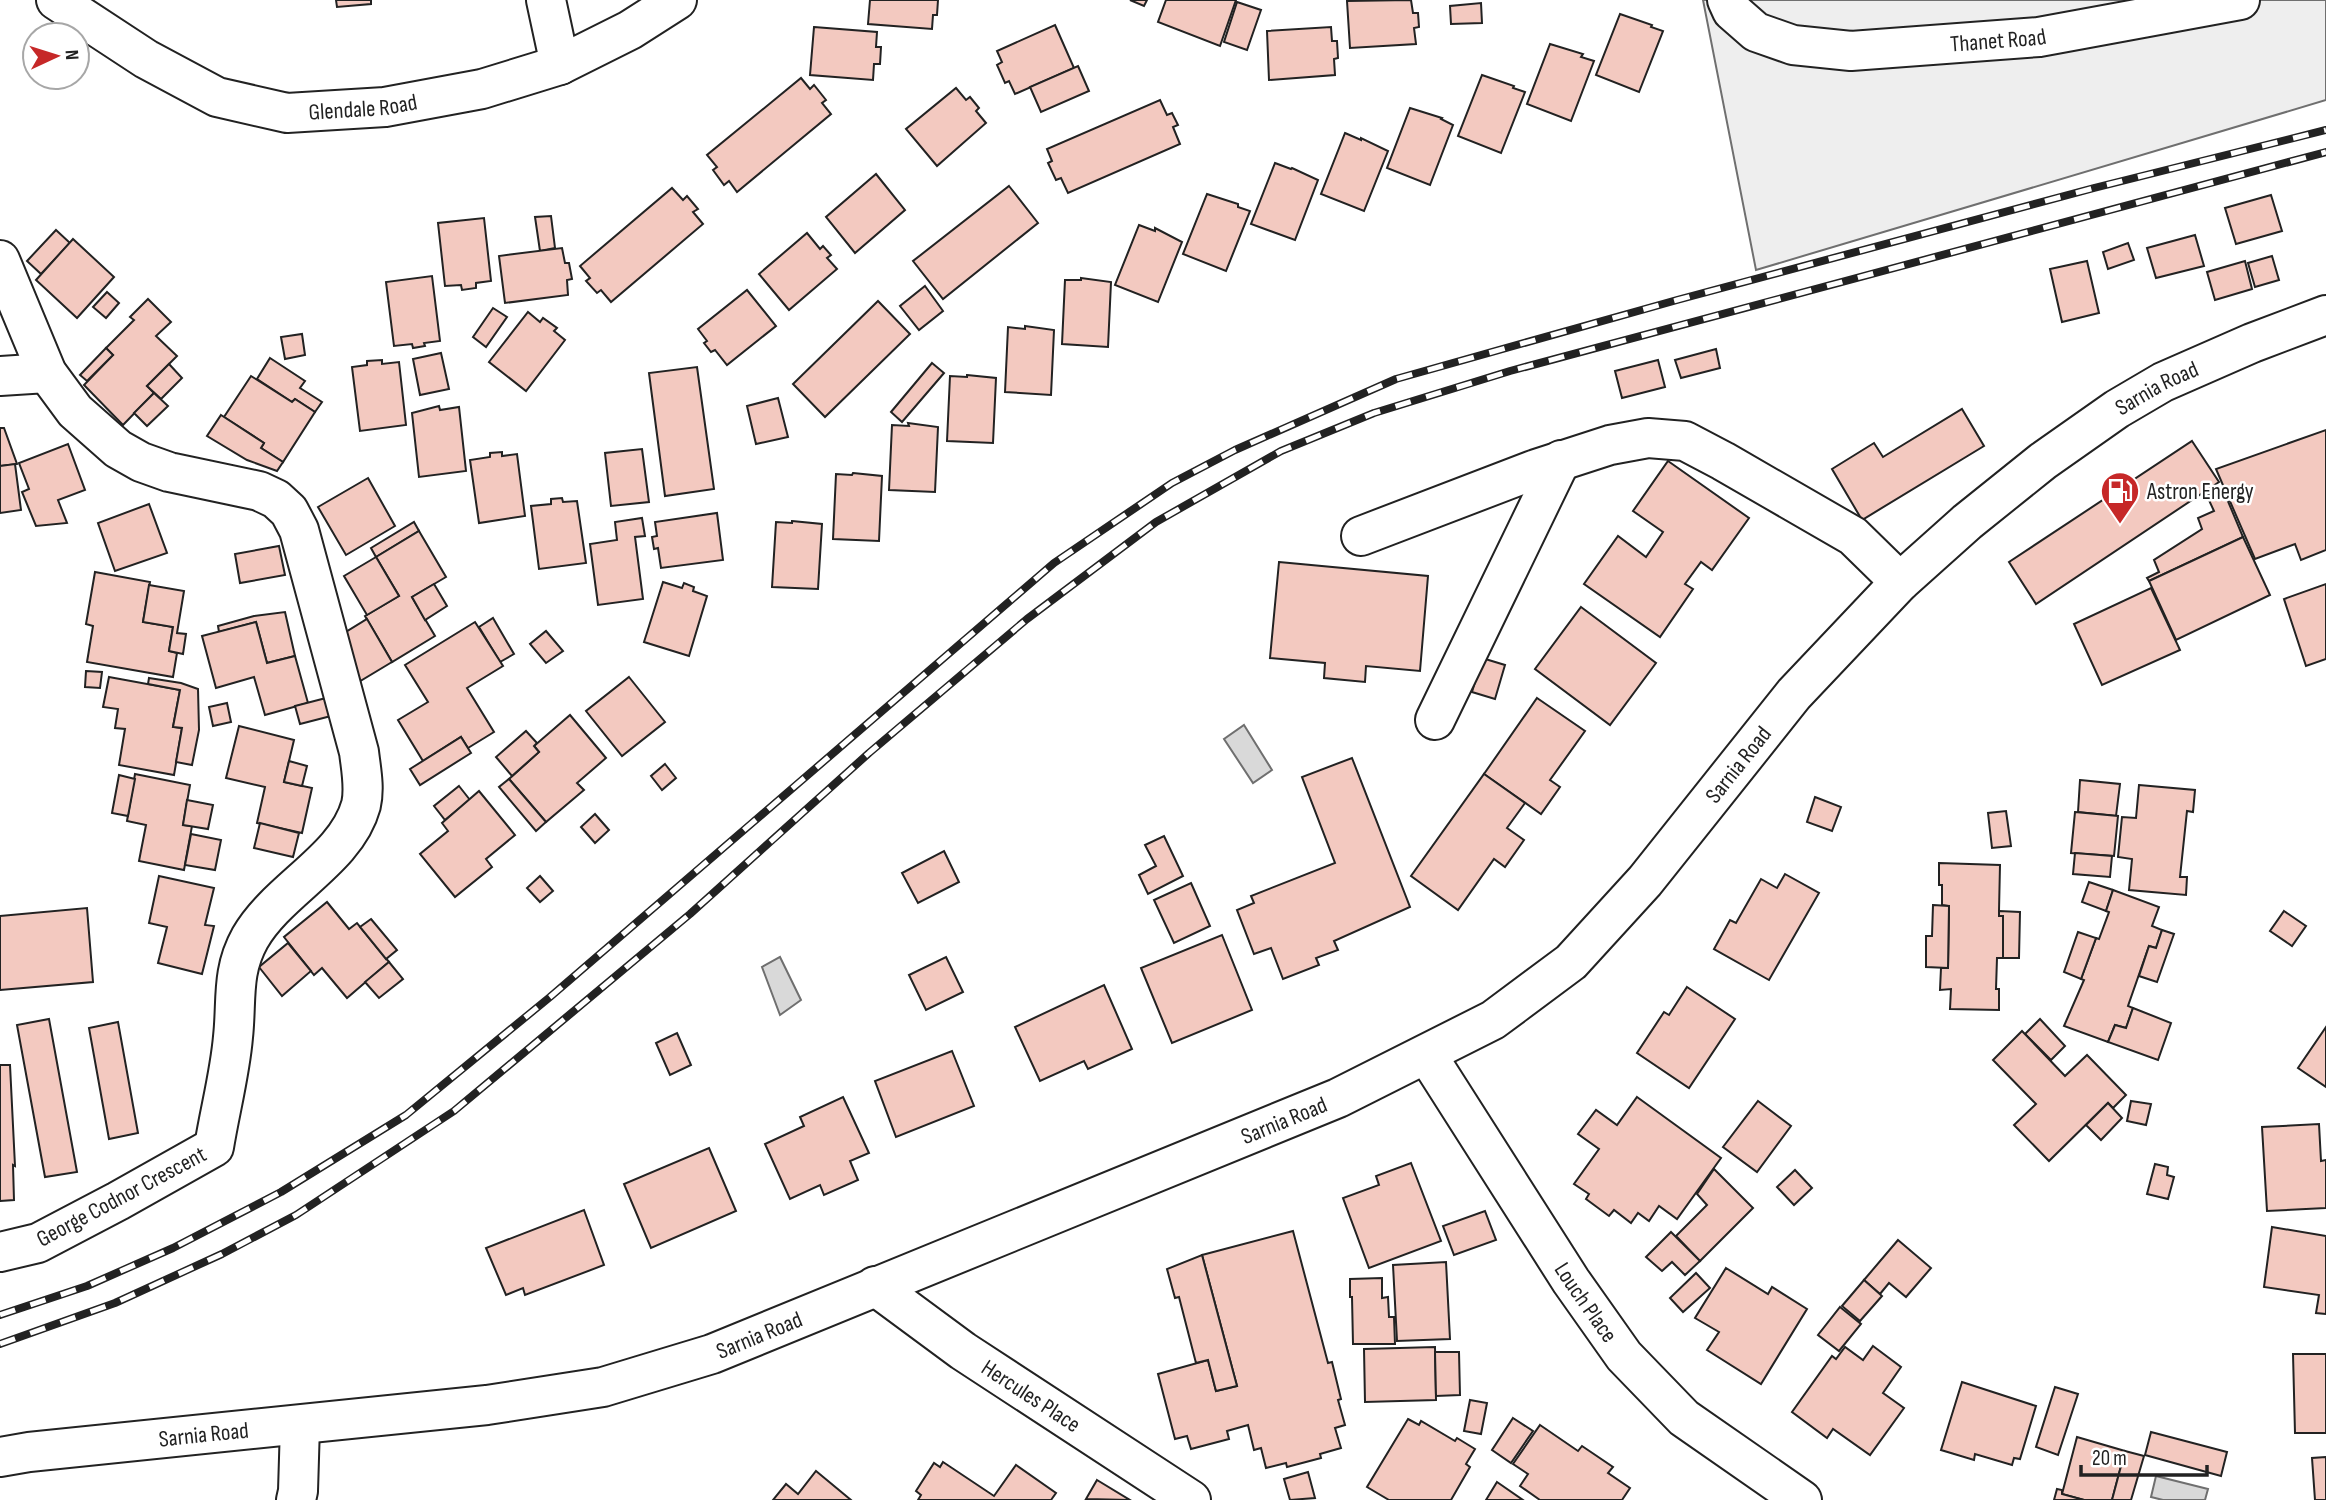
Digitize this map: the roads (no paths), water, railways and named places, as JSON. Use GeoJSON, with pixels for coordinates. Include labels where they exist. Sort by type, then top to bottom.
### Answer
{"type":"FeatureCollection","features":[{"type":"Feature","properties":{"kind":"street","name":"Glendale Road"},"geometry":{"type":"LineString","coordinates":[[56,0],[146,59],[216,97],[288,113],[385,107],[482,89],[560,65],[630,30],[677,0]]}},
{"type":"Feature","properties":{"kind":"street"},"geometry":{"type":"LineString","coordinates":[[546,0],[560,65]]}},
{"type":"Feature","properties":{"kind":"street","name":"Thanet Road"},"geometry":{"type":"LineString","coordinates":[[1727,0],[1732,11],[1756,32],[1793,45],[1851,51],[2039,37],[2240,0]]}},
{"type":"Feature","properties":{"kind":"street"},"geometry":{"type":"LineString","coordinates":[[0,260],[47,373],[0,376]]}},
{"type":"Feature","properties":{"kind":"street","name":"Sarnia Road"},"geometry":{"type":"LineString","coordinates":[[0,1457],[487,1405],[603,1387],[712,1354],[1338,1098],[1427,1055],[1493,1020],[1571,962],[1644,881],[1794,694],[1900,582],[1967,522],[2032,470],[2117,409],[2163,382],[2203,363],[2326,315]]}},
{"type":"Feature","properties":{"kind":"street","name":"George Codnor Crescent"},"geometry":{"type":"LineString","coordinates":[[0,1252],[37,1243],[214,1147],[233,1037],[236,972],[250,939],[271,910],[340,844],[353,824],[361,804],[363,780],[359,752],[299,530],[289,511],[276,499],[259,491],[169,472],[141,462],[118,449],[75,411],[47,373]]}},
{"type":"Feature","properties":{"kind":"street"},"geometry":{"type":"LineString","coordinates":[[1361,537],[1561,460],[1610,445],[1648,438],[1685,441],[1853,536],[1900,582]]}},
{"type":"Feature","properties":{"kind":"street"},"geometry":{"type":"LineString","coordinates":[[1435,720],[1561,460]]}},
{"type":"Feature","properties":{"kind":"street","name":"Louch Place"},"geometry":{"type":"LineString","coordinates":[[1427,1055],[1571,1281],[1624,1356],[1684,1418],[1802,1500]]}},
{"type":"Feature","properties":{"kind":"street","name":"Hercules Place"},"geometry":{"type":"LineString","coordinates":[[875,1286],[963,1351],[1191,1500]]}},
{"type":"Feature","properties":{"kind":"street"},"geometry":{"type":"LineString","coordinates":[[296,1500],[300,1425]]}},
{"type":"Feature","properties":{"kind":"railway"},"geometry":{"type":"LineString","coordinates":[[0,1315],[87,1286],[173,1248],[281,1192],[406,1115],[550,997],[1054,563],[1172,483],[1235,450],[1396,379],[2094,188],[2326,130]]}},
{"type":"Feature","properties":{"kind":"railway"},"geometry":{"type":"LineString","coordinates":[[0,1344],[115,1303],[222,1254],[296,1215],[454,1111],[690,914],[869,753],[1027,619],[1156,522],[1281,451],[1374,413],[1510,371],[2326,152]]}},
{"type":"Feature","properties":{"kind":"place","name":"Astron Energy"},"geometry":{"type":"Point","coordinates":[2120,525]}}]}
